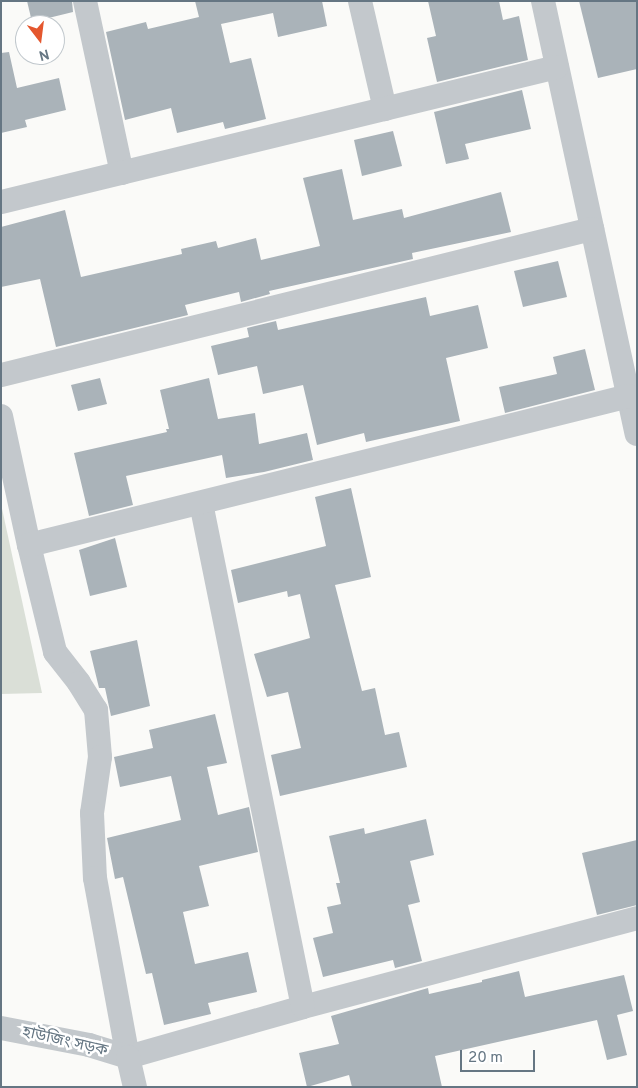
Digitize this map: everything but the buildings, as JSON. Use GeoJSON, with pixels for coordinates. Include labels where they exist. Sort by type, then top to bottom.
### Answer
{"type":"FeatureCollection","features":[{"type":"Feature","properties":{"kind":"street"},"geometry":{"type":"LineString","coordinates":[[85,1],[122,173]]}},
{"type":"Feature","properties":{"kind":"street"},"geometry":{"type":"LineString","coordinates":[[360,1],[385,109]]}},
{"type":"Feature","properties":{"kind":"street"},"geometry":{"type":"LineString","coordinates":[[543,1],[637,434]]}},
{"type":"Feature","properties":{"kind":"street"},"geometry":{"type":"LineString","coordinates":[[1,202],[558,67]]}},
{"type":"Feature","properties":{"kind":"street"},"geometry":{"type":"LineString","coordinates":[[1,375],[592,229]]}},
{"type":"Feature","properties":{"kind":"street"},"geometry":{"type":"LineString","coordinates":[[29,545],[629,396]]}},
{"type":"Feature","properties":{"kind":"street"},"geometry":{"type":"LineString","coordinates":[[1,416],[55,652],[79,683],[96,710],[100,757],[92,813],[96,878],[128,1058],[303,1007],[637,918]]}},
{"type":"Feature","properties":{"kind":"street"},"geometry":{"type":"LineString","coordinates":[[201,503],[303,1007]]}},
{"type":"Feature","properties":{"kind":"street","name":"হাউজিং সড়ক"},"geometry":{"type":"LineString","coordinates":[[1,1028],[89,1045],[128,1058],[136,1087]]}},
{"type":"Feature","properties":{"kind":"shaded area"},"geometry":{"type":"Polygon","coordinates":[[[1,504],[42,693],[1,694],[1,504]]]}}]}
